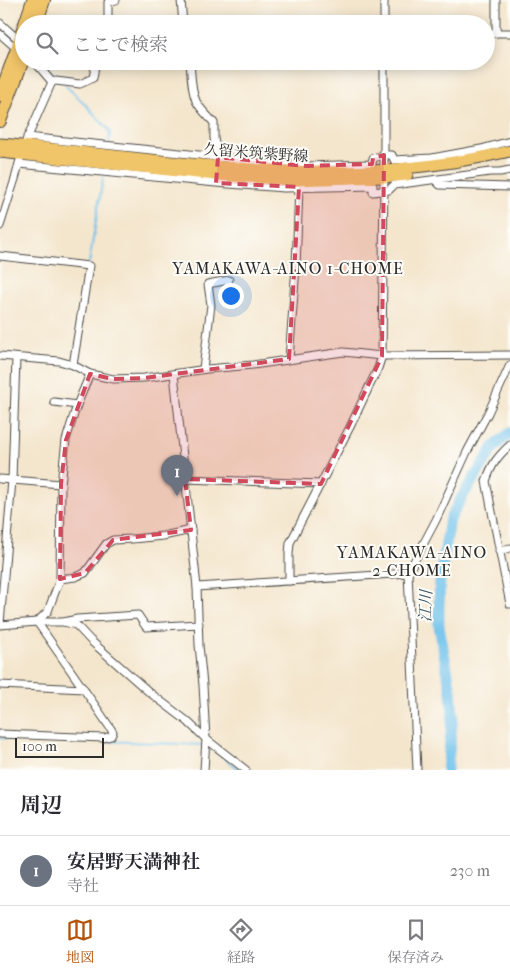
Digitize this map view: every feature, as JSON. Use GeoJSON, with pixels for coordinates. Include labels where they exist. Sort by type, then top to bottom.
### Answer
{"type":"FeatureCollection","features":[{"type":"Feature","properties":{"kind":"highway"},"geometry":{"type":"LineString","coordinates":[[28,15],[33,0]]}},
{"type":"Feature","properties":{"kind":"highway"},"geometry":{"type":"LineString","coordinates":[[39,15],[44,0]]}},
{"type":"Feature","properties":{"kind":"highway"},"geometry":{"type":"LineString","coordinates":[[0,95],[15,61]]}},
{"type":"Feature","properties":{"kind":"highway"},"geometry":{"type":"LineString","coordinates":[[0,121],[15,69]]}},
{"type":"Feature","properties":{"kind":"main road","name":"久留米筑紫野線"},"geometry":{"type":"LineString","coordinates":[[0,144],[23,151]]}},
{"type":"Feature","properties":{"kind":"main road","name":"久留米筑紫野線"},"geometry":{"type":"LineString","coordinates":[[384,173],[510,150]]}},
{"type":"Feature","properties":{"kind":"main road","name":"久留米筑紫野線"},"geometry":{"type":"LineString","coordinates":[[0,152],[23,151],[217,170],[294,180],[384,173],[436,172],[510,159]]}},
{"type":"Feature","properties":{"kind":"street"},"geometry":{"type":"LineString","coordinates":[[108,15],[108,2],[116,0]]}},
{"type":"Feature","properties":{"kind":"street"},"geometry":{"type":"LineString","coordinates":[[181,0],[182,15]]}},
{"type":"Feature","properties":{"kind":"street"},"geometry":{"type":"LineString","coordinates":[[384,0],[384,15]]}},
{"type":"Feature","properties":{"kind":"street"},"geometry":{"type":"LineString","coordinates":[[496,0],[496,33],[510,33]]}},
{"type":"Feature","properties":{"kind":"street"},"geometry":{"type":"LineString","coordinates":[[0,23],[15,41]]}},
{"type":"Feature","properties":{"kind":"street"},"geometry":{"type":"LineString","coordinates":[[0,34],[15,44]]}},
{"type":"Feature","properties":{"kind":"street"},"geometry":{"type":"LineString","coordinates":[[42,70],[52,82]]}},
{"type":"Feature","properties":{"kind":"street"},"geometry":{"type":"LineString","coordinates":[[52,82],[80,84],[93,78],[94,70]]}},
{"type":"Feature","properties":{"kind":"street"},"geometry":{"type":"LineString","coordinates":[[190,70],[191,83],[196,101],[214,123],[217,170]]}},
{"type":"Feature","properties":{"kind":"street"},"geometry":{"type":"LineString","coordinates":[[289,581],[290,543],[354,419],[382,356],[384,70]]}},
{"type":"Feature","properties":{"kind":"street"},"geometry":{"type":"LineString","coordinates":[[0,226],[23,151],[52,82]]}},
{"type":"Feature","properties":{"kind":"street"},"geometry":{"type":"LineString","coordinates":[[217,170],[273,165],[372,164],[373,158],[384,155],[392,155],[394,160],[432,158],[481,149],[510,141]]}},
{"type":"Feature","properties":{"kind":"street"},"geometry":{"type":"LineString","coordinates":[[23,151],[217,170],[284,188],[373,186],[373,192],[389,190],[394,185],[510,170]]}},
{"type":"Feature","properties":{"kind":"street"},"geometry":{"type":"LineString","coordinates":[[435,180],[440,186],[510,187]]}},
{"type":"Feature","properties":{"kind":"street"},"geometry":{"type":"LineString","coordinates":[[289,359],[296,267],[298,187]]}},
{"type":"Feature","properties":{"kind":"street"},"geometry":{"type":"LineString","coordinates":[[0,256],[89,266],[74,364]]}},
{"type":"Feature","properties":{"kind":"street"},"geometry":{"type":"LineString","coordinates":[[204,369],[211,305],[208,284],[228,280]]}},
{"type":"Feature","properties":{"kind":"street"},"geometry":{"type":"LineString","coordinates":[[0,356],[74,364],[90,374],[113,379],[144,378],[343,352],[382,356],[510,355]]}},
{"type":"Feature","properties":{"kind":"street"},"geometry":{"type":"LineString","coordinates":[[16,358],[12,480],[3,549],[0,625],[138,616],[146,627],[199,624]]}},
{"type":"Feature","properties":{"kind":"street"},"geometry":{"type":"LineString","coordinates":[[417,770],[408,573],[436,520],[510,365]]}},
{"type":"Feature","properties":{"kind":"street"},"geometry":{"type":"LineString","coordinates":[[37,622],[48,611],[60,579],[61,484],[66,440],[77,405],[90,374]]}},
{"type":"Feature","properties":{"kind":"street"},"geometry":{"type":"LineString","coordinates":[[174,374],[197,587],[199,645],[204,685],[206,739],[204,770]]}},
{"type":"Feature","properties":{"kind":"street"},"geometry":{"type":"LineString","coordinates":[[54,402],[77,405]]}},
{"type":"Feature","properties":{"kind":"street"},"geometry":{"type":"LineString","coordinates":[[510,445],[498,457],[486,481],[510,604]]}},
{"type":"Feature","properties":{"kind":"street"},"geometry":{"type":"LineString","coordinates":[[0,479],[61,484]]}},
{"type":"Feature","properties":{"kind":"street"},"geometry":{"type":"LineString","coordinates":[[185,479],[321,484]]}},
{"type":"Feature","properties":{"kind":"street"},"geometry":{"type":"LineString","coordinates":[[60,579],[75,577],[85,573],[106,544],[114,540],[163,536],[191,530]]}},
{"type":"Feature","properties":{"kind":"street"},"geometry":{"type":"LineString","coordinates":[[499,551],[510,548]]}},
{"type":"Feature","properties":{"kind":"street"},"geometry":{"type":"LineString","coordinates":[[197,587],[408,573]]}},
{"type":"Feature","properties":{"kind":"street"},"geometry":{"type":"LineString","coordinates":[[0,734],[104,738],[110,736],[113,732],[37,622]]}},
{"type":"Feature","properties":{"kind":"street"},"geometry":{"type":"LineString","coordinates":[[64,622],[76,625],[143,686],[246,770]]}},
{"type":"Feature","properties":{"kind":"street"},"geometry":{"type":"LineString","coordinates":[[0,685],[84,689]]}},
{"type":"Feature","properties":{"kind":"highlighted area"},"geometry":{"type":"Polygon","coordinates":[[[384,155],[382,356],[321,484],[185,479],[191,530],[113,540],[85,573],[60,579],[61,484],[66,440],[90,374],[113,379],[144,378],[289,359],[299,187],[216,183],[218,157],[306,166],[372,164],[373,158],[384,155]]]}},
{"type":"Feature","properties":{"kind":"waterway"},"geometry":{"type":"LineString","coordinates":[[48,70],[58,79]]}},
{"type":"Feature","properties":{"kind":"waterway"},"geometry":{"type":"LineString","coordinates":[[65,85],[109,130],[109,142]]}},
{"type":"Feature","properties":{"kind":"waterway"},"geometry":{"type":"LineString","coordinates":[[89,263],[103,178]]}},
{"type":"Feature","properties":{"kind":"waterway","name":"江川"},"geometry":{"type":"LineString","coordinates":[[447,770],[453,715],[451,691],[439,626],[439,605],[440,579],[450,519],[494,447],[510,433]]}},
{"type":"Feature","properties":{"kind":"waterway"},"geometry":{"type":"LineString","coordinates":[[0,738],[56,740]]}},
{"type":"Feature","properties":{"kind":"waterway"},"geometry":{"type":"LineString","coordinates":[[104,741],[204,745]]}},
{"type":"Feature","properties":{"kind":"waterway"},"geometry":{"type":"LineString","coordinates":[[208,745],[240,770]]}},
{"type":"Feature","properties":{"kind":"place","name":"安居野天満神社"},"geometry":{"type":"Point","coordinates":[177,496]}},
{"type":"Feature","properties":{"kind":"district","name":"YAMAKAWA-AINO 1-CHOME"},"geometry":{"type":"Point","coordinates":[288,268]}},
{"type":"Feature","properties":{"kind":"district","name":"YAMAKAWA-AINO 2-CHOME"},"geometry":{"type":"Point","coordinates":[412,561]}}]}
